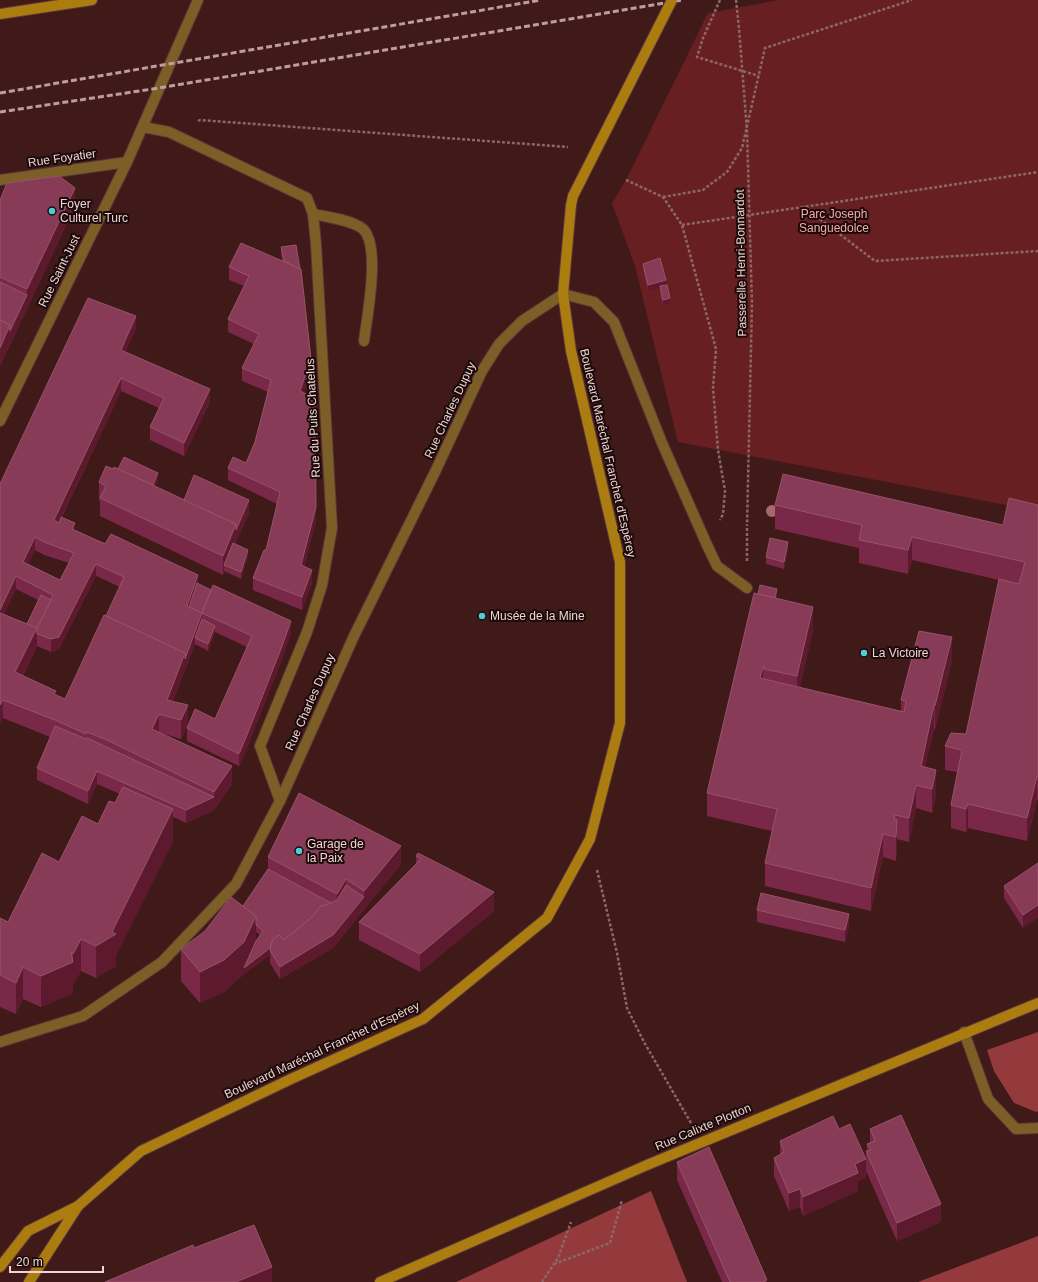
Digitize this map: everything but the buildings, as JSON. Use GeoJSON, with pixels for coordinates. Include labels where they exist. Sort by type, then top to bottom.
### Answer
{"type":"FeatureCollection","features":[{"type":"Feature","properties":{"kind":"main road"},"geometry":{"type":"LineString","coordinates":[[0,14],[92,0]]}},
{"type":"Feature","properties":{"kind":"main road","name":"Boulevard Maréchal Franchet d'Espèrey"},"geometry":{"type":"LineString","coordinates":[[0,1267],[28,1231],[78,1206],[141,1151],[291,1079],[423,1019],[547,918],[590,839],[620,724],[620,562],[572,351],[563,294],[571,205],[573,196],[672,0]]}},
{"type":"Feature","properties":{"kind":"main road","name":"Rue Calixte Plotton"},"geometry":{"type":"LineString","coordinates":[[380,1282],[647,1165],[964,1032],[1038,1003]]}},
{"type":"Feature","properties":{"kind":"main road","name":"Boulevard Maréchal Franchet d'Espèrey"},"geometry":{"type":"LineString","coordinates":[[29,1282],[78,1206]]}},
{"type":"Feature","properties":{"kind":"street","name":"Rue Saint-Just"},"geometry":{"type":"LineString","coordinates":[[0,421],[127,162],[198,0]]}},
{"type":"Feature","properties":{"kind":"street","name":"Rue du Puits Chatelus"},"geometry":{"type":"LineString","coordinates":[[143,126],[169,132],[307,198],[313,214],[317,252],[332,528],[322,586],[309,625],[260,746],[280,801]]}},
{"type":"Feature","properties":{"kind":"street","name":"Rue Foyatier"},"geometry":{"type":"LineString","coordinates":[[0,180],[127,162]]}},
{"type":"Feature","properties":{"kind":"street"},"geometry":{"type":"LineString","coordinates":[[313,214],[351,223],[363,230],[371,245],[372,267],[364,340]]}},
{"type":"Feature","properties":{"kind":"street"},"geometry":{"type":"LineString","coordinates":[[563,294],[594,302],[614,322],[662,443],[717,566],[747,588]]}},
{"type":"Feature","properties":{"kind":"street","name":"Rue Charles Dupuy"},"geometry":{"type":"LineString","coordinates":[[0,1042],[82,1016],[162,962],[236,884],[280,801],[354,636],[436,470],[482,371],[499,344],[522,321],[563,294]]}},
{"type":"Feature","properties":{"kind":"street"},"geometry":{"type":"LineString","coordinates":[[964,1032],[988,1099],[1016,1129],[1038,1128]]}},
{"type":"Feature","properties":{"kind":"path"},"geometry":{"type":"LineString","coordinates":[[720,0],[703,38],[698,57],[759,76]]}},
{"type":"Feature","properties":{"kind":"path","name":"Passerelle Henri-Bonnardot"},"geometry":{"type":"LineString","coordinates":[[736,0],[747,131],[752,304],[747,588]]}},
{"type":"Feature","properties":{"kind":"path"},"geometry":{"type":"LineString","coordinates":[[663,197],[704,190],[727,172],[742,148],[765,48],[912,0]]}},
{"type":"Feature","properties":{"kind":"path"},"geometry":{"type":"LineString","coordinates":[[169,132],[200,120],[568,147]]}},
{"type":"Feature","properties":{"kind":"path"},"geometry":{"type":"LineString","coordinates":[[682,225],[1038,172]]}},
{"type":"Feature","properties":{"kind":"path"},"geometry":{"type":"LineString","coordinates":[[626,180],[663,197],[682,225],[716,349],[713,388],[718,450],[725,491],[723,514]]}},
{"type":"Feature","properties":{"kind":"path"},"geometry":{"type":"LineString","coordinates":[[803,207],[875,261],[1038,251]]}},
{"type":"Feature","properties":{"kind":"path"},"geometry":{"type":"LineString","coordinates":[[590,839],[617,953],[627,1008],[644,1042],[693,1126]]}},
{"type":"Feature","properties":{"kind":"path"},"geometry":{"type":"LineString","coordinates":[[554,1264],[610,1243],[623,1193]]}},
{"type":"Feature","properties":{"kind":"path"},"geometry":{"type":"LineString","coordinates":[[542,1282],[558,1258],[571,1222]]}},
{"type":"Feature","properties":{"kind":"green space","name":"Parc Joseph Sanguedolce"},"geometry":{"type":"Polygon","coordinates":[[[779,0],[1038,0],[1038,511],[678,442],[635,266],[612,203],[626,180],[708,13],[779,0]]]}},
{"type":"Feature","properties":{"kind":"shaded area"},"geometry":{"type":"Polygon","coordinates":[[[1038,1032],[1038,1111],[1036,1112],[1014,1103],[994,1071],[987,1050],[1038,1032]]]}},
{"type":"Feature","properties":{"kind":"shaded area"},"geometry":{"type":"Polygon","coordinates":[[[651,1191],[687,1282],[456,1282],[651,1191]]]}},
{"type":"Feature","properties":{"kind":"shaded area"},"geometry":{"type":"Polygon","coordinates":[[[1038,1236],[1038,1282],[918,1282],[1038,1236]]]}},
{"type":"Feature","properties":{"kind":"railway"},"geometry":{"type":"LineString","coordinates":[[0,93],[541,0]]}},
{"type":"Feature","properties":{"kind":"railway"},"geometry":{"type":"LineString","coordinates":[[0,112],[159,88],[683,0]]}},
{"type":"Feature","properties":{"kind":"place","name":"Foyer Culturel Turc"},"geometry":{"type":"Point","coordinates":[52,211]}},
{"type":"Feature","properties":{"kind":"place","name":"Musée de la Mine"},"geometry":{"type":"Point","coordinates":[482,616]}},
{"type":"Feature","properties":{"kind":"place","name":"La Victoire"},"geometry":{"type":"Point","coordinates":[864,653]}},
{"type":"Feature","properties":{"kind":"place","name":"Garage de la Paix"},"geometry":{"type":"Point","coordinates":[299,851]}}]}
